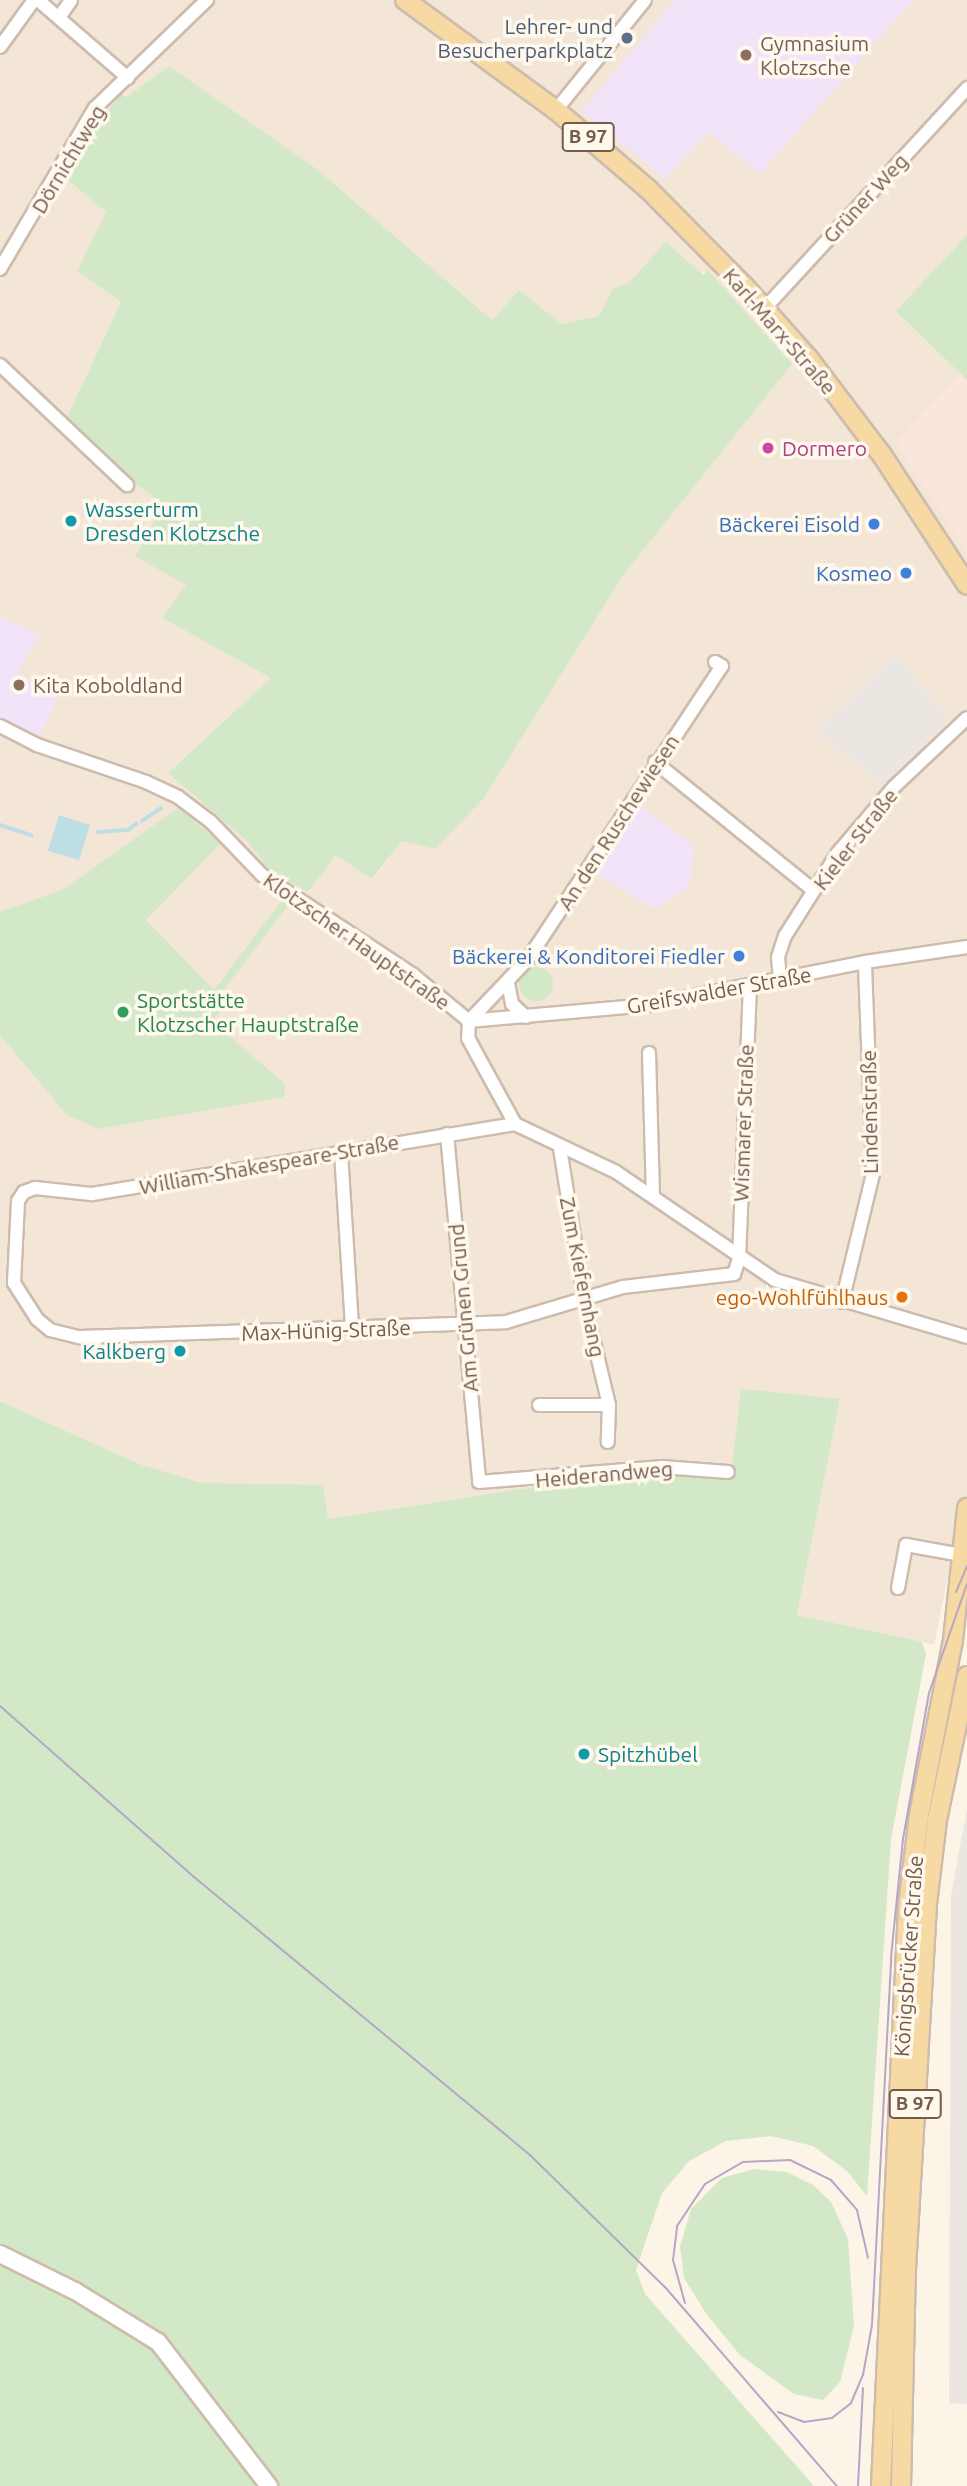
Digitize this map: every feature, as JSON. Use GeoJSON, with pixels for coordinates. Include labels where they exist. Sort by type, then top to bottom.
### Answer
{"type":"FeatureCollection","features":[{"type":"Feature","properties":{"kind":"main road","name":"Karl-Marx-Straße"},"geometry":{"type":"LineString","coordinates":[[405,0],[556,110],[658,199],[765,308],[882,455],[967,585]]}},
{"type":"Feature","properties":{"kind":"main road","name":"B 97"},"geometry":{"type":"LineString","coordinates":[[963,1556],[967,1508]]}},
{"type":"Feature","properties":{"kind":"main road","name":"Königsbrücker Straße"},"geometry":{"type":"LineString","coordinates":[[881,2486],[908,1906],[919,1815],[953,1640],[963,1556]]}},
{"type":"Feature","properties":{"kind":"main road","name":"Königsbrücker Straße"},"geometry":{"type":"LineString","coordinates":[[901,2486],[906,2269],[927,1904],[937,1819],[967,1676]]}},
{"type":"Feature","properties":{"kind":"street"},"geometry":{"type":"LineString","coordinates":[[0,47],[36,0],[60,16],[128,78]]}},
{"type":"Feature","properties":{"kind":"street"},"geometry":{"type":"LineString","coordinates":[[60,16],[71,0]]}},
{"type":"Feature","properties":{"kind":"street","name":"Dörnichtweg"},"geometry":{"type":"LineString","coordinates":[[0,269],[95,108],[207,0]]}},
{"type":"Feature","properties":{"kind":"street"},"geometry":{"type":"LineString","coordinates":[[556,110],[645,0]]}},
{"type":"Feature","properties":{"kind":"street","name":"Grüner Weg"},"geometry":{"type":"LineString","coordinates":[[765,308],[967,88]]}},
{"type":"Feature","properties":{"kind":"street"},"geometry":{"type":"LineString","coordinates":[[0,365],[127,485]]}},
{"type":"Feature","properties":{"kind":"street","name":"An den Ruschewiesen"},"geometry":{"type":"LineString","coordinates":[[469,1021],[508,983],[722,666],[715,662]]}},
{"type":"Feature","properties":{"kind":"street","name":"Kieler Straße"},"geometry":{"type":"LineString","coordinates":[[780,980],[778,957],[785,936],[813,890],[894,788],[967,718]]}},
{"type":"Feature","properties":{"kind":"street","name":"Klotzscher Hauptstraße"},"geometry":{"type":"LineString","coordinates":[[0,726],[37,745],[146,782],[178,797],[211,822],[262,875],[412,974],[469,1021],[468,1038],[514,1124]]}},
{"type":"Feature","properties":{"kind":"street"},"geometry":{"type":"LineString","coordinates":[[655,762],[813,890]]}},
{"type":"Feature","properties":{"kind":"street","name":"Greifswalder Straße"},"geometry":{"type":"LineString","coordinates":[[469,1021],[648,1005],[750,987],[865,962],[967,947]]}},
{"type":"Feature","properties":{"kind":"street","name":"Lindenstraße"},"geometry":{"type":"LineString","coordinates":[[842,1302],[873,1174],[865,962]]}},
{"type":"Feature","properties":{"kind":"street"},"geometry":{"type":"LineString","coordinates":[[508,983],[512,1004],[526,1017]]}},
{"type":"Feature","properties":{"kind":"street","name":"Wismarer Straße"},"geometry":{"type":"LineString","coordinates":[[739,1259],[750,987]]}},
{"type":"Feature","properties":{"kind":"street"},"geometry":{"type":"LineString","coordinates":[[649,1054],[653,1196]]}},
{"type":"Feature","properties":{"kind":"street"},"geometry":{"type":"LineString","coordinates":[[514,1124],[560,1148],[616,1171],[739,1259],[775,1280],[967,1337]]}},
{"type":"Feature","properties":{"kind":"street","name":"William-Shakespeare-Straße"},"geometry":{"type":"LineString","coordinates":[[23,1192],[35,1188],[91,1194],[514,1124]]}},
{"type":"Feature","properties":{"kind":"street","name":"Am Grünen Grund"},"geometry":{"type":"LineString","coordinates":[[447,1134],[479,1482]]}},
{"type":"Feature","properties":{"kind":"street","name":"Zum Kiefernhang"},"geometry":{"type":"LineString","coordinates":[[560,1148],[584,1300],[609,1405],[608,1442]]}},
{"type":"Feature","properties":{"kind":"street"},"geometry":{"type":"LineString","coordinates":[[341,1152],[352,1328]]}},
{"type":"Feature","properties":{"kind":"street","name":"Max-Hünig-Straße"},"geometry":{"type":"LineString","coordinates":[[23,1192],[18,1201],[15,1283],[27,1308],[50,1330],[79,1337],[465,1326],[537,1316],[624,1287],[734,1274],[739,1259]]}},
{"type":"Feature","properties":{"kind":"street"},"geometry":{"type":"LineString","coordinates":[[539,1405],[609,1405]]}},
{"type":"Feature","properties":{"kind":"street","name":"Heiderandweg"},"geometry":{"type":"LineString","coordinates":[[479,1482],[662,1467],[728,1472]]}},
{"type":"Feature","properties":{"kind":"street"},"geometry":{"type":"LineString","coordinates":[[898,1588],[906,1545],[963,1556]]}},
{"type":"Feature","properties":{"kind":"street"},"geometry":{"type":"LineString","coordinates":[[0,2254],[75,2291],[158,2342],[269,2486]]}},
{"type":"Feature","properties":{"kind":"shaded area"},"geometry":{"type":"Polygon","coordinates":[[[0,0],[967,0],[967,235],[897,311],[967,380],[967,1532],[957,1532],[934,1645],[797,1615],[840,1399],[731,1476],[605,1476],[328,1519],[243,1486],[202,1483],[139,1464],[0,1401],[0,0]],[[121,93],[62,175],[106,212],[77,271],[121,302],[67,417],[127,478],[164,504],[135,556],[187,585],[162,618],[271,678],[168,773],[247,841],[271,872],[308,891],[336,855],[373,879],[402,841],[484,798],[624,574],[792,364],[708,271],[599,316],[562,324],[519,290],[492,320],[318,170],[121,93]]]}},
{"type":"Feature","properties":{"kind":"shaded area","name":"Gymnasium Klotzsche"},"geometry":{"type":"Polygon","coordinates":[[[674,0],[913,0],[760,174],[709,132],[665,179],[582,111],[674,0]]]}},
{"type":"Feature","properties":{"kind":"shaded area"},"geometry":{"type":"Polygon","coordinates":[[[961,374],[967,380],[967,551],[896,442],[961,374]]]}},
{"type":"Feature","properties":{"kind":"shaded area","name":"Kita Koboldland"},"geometry":{"type":"Polygon","coordinates":[[[0,617],[40,635],[17,672],[58,698],[37,739],[0,717],[0,617]]]}},
{"type":"Feature","properties":{"kind":"shaded area"},"geometry":{"type":"Polygon","coordinates":[[[895,653],[950,719],[882,786],[815,731],[895,653]]]}},
{"type":"Feature","properties":{"kind":"shaded area"},"geometry":{"type":"Polygon","coordinates":[[[635,803],[694,845],[689,886],[655,910],[591,870],[635,803]]]}},
{"type":"Feature","properties":{"kind":"shaded area"},"geometry":{"type":"Polygon","coordinates":[[[967,1809],[967,2404],[949,2403],[951,1895],[967,1809]]]}},
{"type":"Feature","properties":{"kind":"green space"},"geometry":{"type":"Polygon","coordinates":[[[169,66],[318,170],[492,320],[519,290],[562,324],[599,316],[613,288],[629,283],[666,242],[703,275],[708,270],[792,364],[624,574],[484,798],[435,849],[402,841],[372,879],[336,855],[308,892],[271,872],[247,841],[168,773],[271,678],[162,618],[186,585],[135,556],[164,504],[127,478],[67,417],[121,302],[77,271],[106,212],[62,175],[121,93],[127,97],[169,66]]]}},
{"type":"Feature","properties":{"kind":"green space"},"geometry":{"type":"Polygon","coordinates":[[[967,235],[967,380],[896,311],[967,235]]]}},
{"type":"Feature","properties":{"kind":"green space","name":"Sportstätte Klotzscher Hauptstraße"},"geometry":{"type":"Polygon","coordinates":[[[178,808],[221,843],[146,920],[214,990],[282,900],[288,905],[220,995],[229,1003],[212,1021],[285,1084],[284,1097],[98,1129],[67,1115],[0,1035],[0,912],[64,889],[178,808]]]}},
{"type":"Feature","properties":{"kind":"green space"},"geometry":{"type":"Polygon","coordinates":[[[536,967],[548,972],[553,984],[548,996],[536,1001],[524,996],[519,984],[524,972],[536,967]]]}},
{"type":"Feature","properties":{"kind":"green space"},"geometry":{"type":"Polygon","coordinates":[[[741,1389],[840,1399],[797,1615],[922,1642],[926,1654],[891,1839],[867,2196],[847,2171],[813,2146],[771,2136],[726,2141],[689,2161],[662,2193],[636,2270],[645,2294],[814,2486],[0,2486],[0,1401],[139,1464],[202,1483],[323,1485],[328,1519],[605,1476],[664,1471],[731,1476],[741,1389]]]}},
{"type":"Feature","properties":{"kind":"green space"},"geometry":{"type":"Polygon","coordinates":[[[754,2169],[787,2172],[813,2185],[831,2202],[848,2239],[854,2326],[840,2382],[823,2400],[794,2394],[740,2355],[707,2315],[684,2278],[680,2247],[691,2209],[722,2178],[754,2169]]]}},
{"type":"Feature","properties":{"kind":"water"},"geometry":{"type":"Polygon","coordinates":[[[59,815],[90,825],[79,860],[48,851],[59,815]]]}},
{"type":"Feature","properties":{"kind":"waterway"},"geometry":{"type":"LineString","coordinates":[[142,821],[161,808]]}},
{"type":"Feature","properties":{"kind":"waterway"},"geometry":{"type":"LineString","coordinates":[[98,832],[128,830],[136,824]]}},
{"type":"Feature","properties":{"kind":"waterway"},"geometry":{"type":"LineString","coordinates":[[0,825],[31,835]]}},
{"type":"Feature","properties":{"kind":"tram line"},"geometry":{"type":"LineString","coordinates":[[956,1592],[967,1566]]}},
{"type":"Feature","properties":{"kind":"tram line"},"geometry":{"type":"LineString","coordinates":[[778,2412],[804,2422],[832,2418],[851,2403],[863,2375],[872,2325],[891,1957],[903,1839],[929,1693],[967,1584]]}},
{"type":"Feature","properties":{"kind":"tram line"},"geometry":{"type":"LineString","coordinates":[[0,1706],[194,1877],[530,2155],[665,2287],[837,2486]]}},
{"type":"Feature","properties":{"kind":"tram line"},"geometry":{"type":"LineString","coordinates":[[685,2303],[673,2260],[677,2226],[705,2184],[743,2162],[790,2160],[831,2180],[857,2210],[868,2258]]}},
{"type":"Feature","properties":{"kind":"tram line"},"geometry":{"type":"LineString","coordinates":[[858,2486],[863,2388]]}},
{"type":"Feature","properties":{"kind":"place","name":"Lehrer- und Besucherparkplatz"},"geometry":{"type":"Point","coordinates":[627,38]}},
{"type":"Feature","properties":{"kind":"place","name":"Gymnasium Klotzsche"},"geometry":{"type":"Point","coordinates":[746,55]}},
{"type":"Feature","properties":{"kind":"place","name":"Dormero"},"geometry":{"type":"Point","coordinates":[768,448]}},
{"type":"Feature","properties":{"kind":"place","name":"Wasserturm Dresden Klotzsche"},"geometry":{"type":"Point","coordinates":[71,521]}},
{"type":"Feature","properties":{"kind":"place","name":"Bäckerei Eisold"},"geometry":{"type":"Point","coordinates":[874,524]}},
{"type":"Feature","properties":{"kind":"place","name":"Kosmeo"},"geometry":{"type":"Point","coordinates":[906,573]}},
{"type":"Feature","properties":{"kind":"place","name":"Kita Koboldland"},"geometry":{"type":"Point","coordinates":[19,685]}},
{"type":"Feature","properties":{"kind":"place","name":"Bäckerei & Konditorei Fiedler"},"geometry":{"type":"Point","coordinates":[739,956]}},
{"type":"Feature","properties":{"kind":"place","name":"Sportstätte Klotzscher Hauptstraße"},"geometry":{"type":"Point","coordinates":[123,1012]}},
{"type":"Feature","properties":{"kind":"place","name":"ego-Wohlfühlhaus"},"geometry":{"type":"Point","coordinates":[902,1297]}},
{"type":"Feature","properties":{"kind":"place","name":"Kalkberg"},"geometry":{"type":"Point","coordinates":[180,1351]}},
{"type":"Feature","properties":{"kind":"place","name":"Spitzhübel"},"geometry":{"type":"Point","coordinates":[584,1754]}}]}
